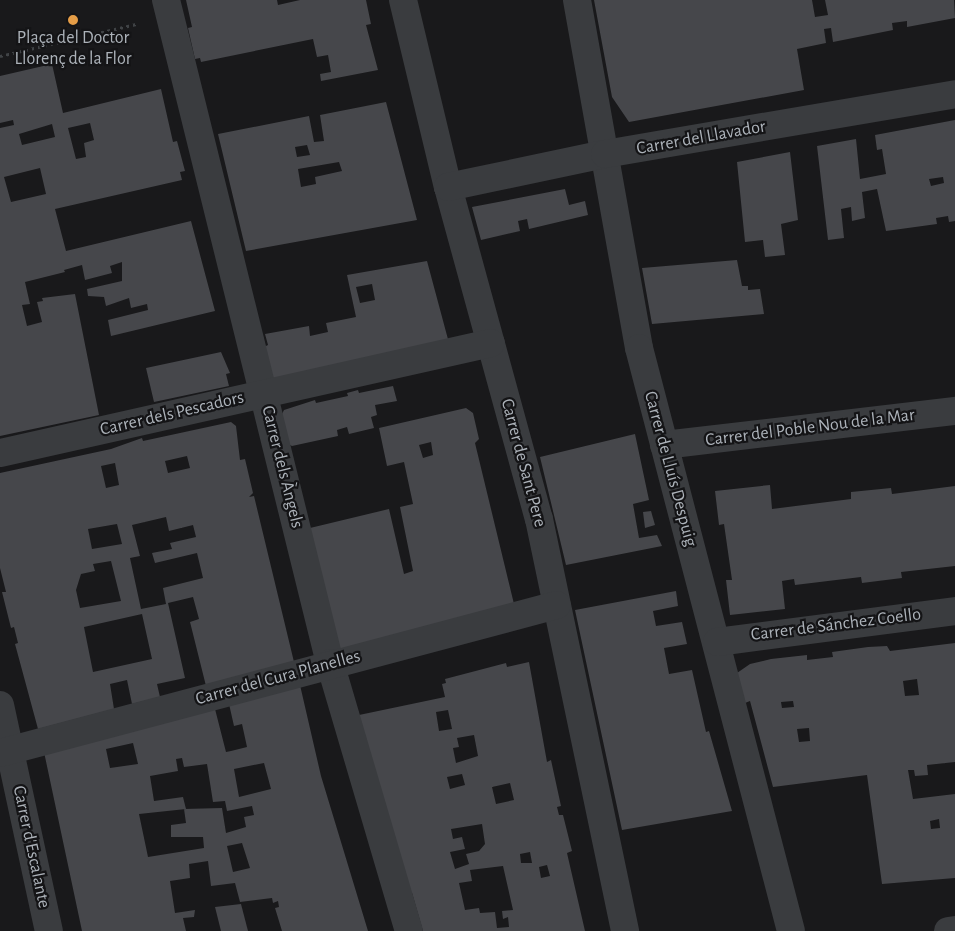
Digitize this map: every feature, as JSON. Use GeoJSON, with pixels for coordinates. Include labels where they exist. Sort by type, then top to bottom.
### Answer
{"type":"FeatureCollection","features":[{"type":"Feature","properties":{"kind":"street","name":"Carrer de Sant Pere"},"geometry":{"type":"LineString","coordinates":[[403,0],[448,187],[539,520],[625,931]]}},
{"type":"Feature","properties":{"kind":"street","name":"Carrer de Lluís Despuig"},"geometry":{"type":"LineString","coordinates":[[577,0],[639,348],[792,931]]}},
{"type":"Feature","properties":{"kind":"street","name":"Carrer dels Àngels"},"geometry":{"type":"LineString","coordinates":[[168,8],[330,663],[409,931]]}},
{"type":"Feature","properties":{"kind":"street","name":"Carrer del Llavador"},"geometry":{"type":"LineString","coordinates":[[448,187],[605,154],[955,94]]}},
{"type":"Feature","properties":{"kind":"street","name":"Carrer dels Pescadors"},"geometry":{"type":"LineString","coordinates":[[0,453],[491,343]]}},
{"type":"Feature","properties":{"kind":"street","name":"Carrer del Poble Nou de la Mar"},"geometry":{"type":"LineString","coordinates":[[664,446],[955,411]]}},
{"type":"Feature","properties":{"kind":"street","name":"Carrer del Cura Planelles"},"geometry":{"type":"LineString","coordinates":[[5,752],[330,663],[557,605]]}},
{"type":"Feature","properties":{"kind":"street","name":"Carrer de Sánchez Coello"},"geometry":{"type":"LineString","coordinates":[[717,642],[955,611]]}},
{"type":"Feature","properties":{"kind":"street","name":"Carrer d'Escalante"},"geometry":{"type":"LineString","coordinates":[[0,705],[5,752],[49,931]]}},
{"type":"Feature","properties":{"kind":"street"},"geometry":{"type":"LineString","coordinates":[[948,931],[955,930]]}},
{"type":"Feature","properties":{"kind":"path"},"geometry":{"type":"LineString","coordinates":[[0,56],[168,8]]}},
{"type":"Feature","properties":{"kind":"building"},"geometry":{"type":"Polygon","coordinates":[[[186,0],[277,0],[278,5],[300,0],[366,0],[371,24],[366,25],[378,70],[321,81],[320,74],[331,72],[328,55],[317,57],[313,39],[201,62],[200,58],[195,59],[188,28],[192,27],[186,0]]]}},
{"type":"Feature","properties":{"kind":"building"},"geometry":{"type":"Polygon","coordinates":[[[594,0],[812,0],[815,17],[828,15],[825,0],[954,0],[955,18],[907,27],[907,21],[892,23],[893,30],[833,42],[831,28],[824,29],[826,43],[797,49],[804,90],[629,122],[612,97],[594,0]]]}},
{"type":"Feature","properties":{"kind":"building"},"geometry":{"type":"Polygon","coordinates":[[[52,64],[63,113],[161,89],[173,142],[177,141],[185,171],[180,172],[182,180],[55,209],[66,251],[191,221],[215,311],[111,336],[108,320],[148,310],[147,304],[131,308],[129,298],[106,306],[104,297],[88,296],[87,289],[122,281],[122,262],[110,266],[112,273],[85,280],[82,265],[64,270],[65,272],[25,282],[30,304],[22,305],[27,326],[42,322],[37,302],[43,301],[42,298],[75,294],[99,415],[0,436],[0,128],[14,125],[13,120],[0,123],[0,76],[52,64]],[[90,123],[68,128],[76,159],[86,157],[84,143],[94,140],[90,123]],[[52,124],[19,134],[22,145],[55,137],[52,124]],[[40,168],[4,177],[11,202],[46,194],[40,168]]]}},
{"type":"Feature","properties":{"kind":"building"},"geometry":{"type":"Polygon","coordinates":[[[386,102],[417,220],[246,251],[218,134],[309,116],[314,142],[324,141],[320,115],[386,102]],[[307,145],[295,147],[297,157],[310,155],[307,145]],[[339,162],[298,169],[301,187],[316,184],[315,177],[342,171],[339,162]]]}},
{"type":"Feature","properties":{"kind":"building"},"geometry":{"type":"Polygon","coordinates":[[[955,120],[955,221],[949,222],[948,216],[936,218],[937,224],[886,231],[877,189],[862,192],[865,218],[852,221],[851,207],[841,209],[844,238],[828,240],[817,146],[856,139],[860,179],[886,174],[882,149],[877,150],[875,135],[955,120]],[[943,177],[929,179],[931,186],[944,183],[943,177]]]}},
{"type":"Feature","properties":{"kind":"building"},"geometry":{"type":"Polygon","coordinates":[[[790,152],[798,220],[781,224],[785,255],[765,257],[763,240],[745,242],[737,162],[790,152]]]}},
{"type":"Feature","properties":{"kind":"building"},"geometry":{"type":"Polygon","coordinates":[[[565,189],[569,205],[585,201],[588,215],[529,229],[527,219],[518,221],[520,231],[481,240],[472,207],[565,189]]]}},
{"type":"Feature","properties":{"kind":"building"},"geometry":{"type":"Polygon","coordinates":[[[737,260],[742,286],[748,286],[748,290],[760,289],[764,314],[652,324],[642,268],[737,260]]]}},
{"type":"Feature","properties":{"kind":"building"},"geometry":{"type":"Polygon","coordinates":[[[427,261],[449,343],[273,385],[264,347],[268,345],[265,334],[309,326],[310,336],[328,332],[326,323],[356,317],[347,275],[427,261]],[[372,284],[356,287],[360,303],[375,300],[372,284]]]}},
{"type":"Feature","properties":{"kind":"building"},"geometry":{"type":"Polygon","coordinates":[[[221,352],[230,373],[226,374],[229,386],[154,402],[146,368],[221,352]]]}},
{"type":"Feature","properties":{"kind":"building"},"geometry":{"type":"Polygon","coordinates":[[[393,386],[397,401],[375,405],[377,415],[371,417],[374,428],[349,434],[347,427],[337,430],[338,436],[292,446],[288,444],[282,414],[284,410],[315,400],[316,403],[348,396],[347,393],[358,390],[359,393],[393,386]]]}},
{"type":"Feature","properties":{"kind":"building"},"geometry":{"type":"Polygon","coordinates":[[[466,408],[473,413],[479,439],[475,443],[514,604],[339,652],[310,528],[389,509],[404,574],[413,571],[400,507],[413,504],[404,462],[387,466],[379,428],[466,408]],[[431,442],[419,445],[423,458],[433,455],[431,442]]]}},
{"type":"Feature","properties":{"kind":"building"},"geometry":{"type":"Polygon","coordinates":[[[231,422],[236,426],[240,460],[245,459],[253,493],[249,497],[254,496],[294,662],[206,686],[190,622],[199,619],[193,597],[168,603],[185,678],[157,684],[160,697],[132,704],[127,680],[110,684],[114,709],[38,729],[15,644],[18,643],[14,627],[11,628],[2,592],[6,592],[0,568],[0,473],[111,449],[142,438],[143,441],[231,422]],[[187,456],[165,461],[168,473],[190,468],[187,456]],[[115,463],[101,466],[106,488],[119,485],[115,463]],[[166,517],[132,525],[140,556],[130,558],[141,609],[166,604],[163,588],[203,578],[197,553],[155,563],[152,553],[172,549],[170,543],[196,537],[193,525],[169,531],[166,517]],[[117,524],[88,529],[92,549],[122,544],[117,524]],[[111,561],[93,564],[95,571],[81,574],[76,590],[80,608],[121,601],[111,561]],[[142,614],[84,627],[93,672],[152,659],[142,614]]]}},
{"type":"Feature","properties":{"kind":"building"},"geometry":{"type":"Polygon","coordinates":[[[635,434],[649,500],[633,504],[639,538],[657,535],[662,546],[566,565],[540,457],[635,434]]]}},
{"type":"Feature","properties":{"kind":"building"},"geometry":{"type":"Polygon","coordinates":[[[770,485],[772,509],[851,499],[851,492],[891,488],[892,494],[955,486],[955,566],[901,572],[902,578],[862,583],[861,577],[795,585],[794,579],[782,581],[785,609],[730,615],[726,580],[732,580],[724,524],[719,525],[715,491],[770,485]]]}},
{"type":"Feature","properties":{"kind":"building"},"geometry":{"type":"Polygon","coordinates":[[[651,511],[655,525],[645,528],[643,512],[651,511]]]}},
{"type":"Feature","properties":{"kind":"building"},"geometry":{"type":"Polygon","coordinates":[[[676,591],[678,606],[653,611],[656,626],[682,622],[687,644],[664,648],[669,674],[692,670],[706,732],[709,731],[732,811],[622,830],[575,610],[676,591]]]}},
{"type":"Feature","properties":{"kind":"building"},"geometry":{"type":"Polygon","coordinates":[[[955,643],[955,762],[927,765],[928,775],[915,776],[914,770],[908,770],[913,799],[955,794],[955,878],[882,884],[867,775],[773,787],[750,701],[745,703],[737,673],[750,664],[771,659],[807,655],[807,660],[833,657],[832,652],[868,647],[887,646],[890,651],[955,643]],[[917,679],[903,681],[905,696],[919,695],[917,679]],[[793,701],[781,702],[782,708],[794,707],[793,701]],[[809,728],[797,729],[799,742],[810,741],[809,728]],[[939,819],[930,821],[931,829],[940,828],[939,819]]]}},
{"type":"Feature","properties":{"kind":"building"},"geometry":{"type":"Polygon","coordinates":[[[529,662],[547,762],[551,760],[561,806],[557,807],[559,815],[563,815],[572,851],[567,853],[585,931],[423,931],[412,893],[405,894],[359,715],[445,697],[442,684],[446,683],[445,679],[506,663],[507,667],[529,662]],[[448,710],[436,712],[439,731],[452,729],[448,710]],[[474,735],[457,738],[459,747],[453,748],[456,763],[478,756],[474,735]],[[462,774],[447,777],[450,789],[465,785],[462,774]],[[510,783],[492,787],[496,804],[514,800],[510,783]],[[482,824],[451,829],[453,839],[462,837],[465,849],[450,852],[455,869],[469,864],[466,854],[479,851],[485,844],[482,824]],[[530,852],[520,854],[521,863],[532,863],[530,852]],[[547,865],[539,867],[541,878],[550,876],[547,865]],[[503,866],[470,870],[472,881],[459,883],[465,910],[479,908],[480,913],[495,912],[497,928],[509,927],[508,917],[503,919],[502,911],[513,910],[503,866]]]}},
{"type":"Feature","properties":{"kind":"building"},"geometry":{"type":"Polygon","coordinates":[[[300,685],[321,776],[368,931],[282,931],[275,908],[279,907],[278,901],[273,903],[272,898],[240,902],[235,883],[211,886],[208,861],[189,864],[190,878],[170,881],[175,913],[195,910],[194,917],[183,918],[186,931],[82,931],[44,752],[215,709],[226,752],[247,747],[242,724],[234,726],[229,704],[300,685]],[[133,743],[106,749],[110,768],[138,764],[133,743]],[[182,758],[176,759],[178,771],[150,776],[154,801],[183,797],[186,809],[222,808],[226,833],[246,827],[244,817],[254,815],[252,806],[227,811],[225,801],[213,802],[207,764],[184,767],[182,758]],[[264,763],[234,769],[239,797],[271,789],[264,763]],[[184,809],[139,814],[148,857],[204,848],[203,837],[171,837],[171,825],[186,823],[184,809]],[[242,843],[227,846],[233,872],[250,868],[242,843]]]}},
{"type":"Feature","properties":{"kind":"building"},"geometry":{"type":"Polygon","coordinates":[[[241,904],[248,931],[221,931],[215,907],[241,904]]]}},
{"type":"Feature","properties":{"kind":"place","name":"Plaça del Doctor Llorenç de la Flor"},"geometry":{"type":"Point","coordinates":[73,20]}}]}
